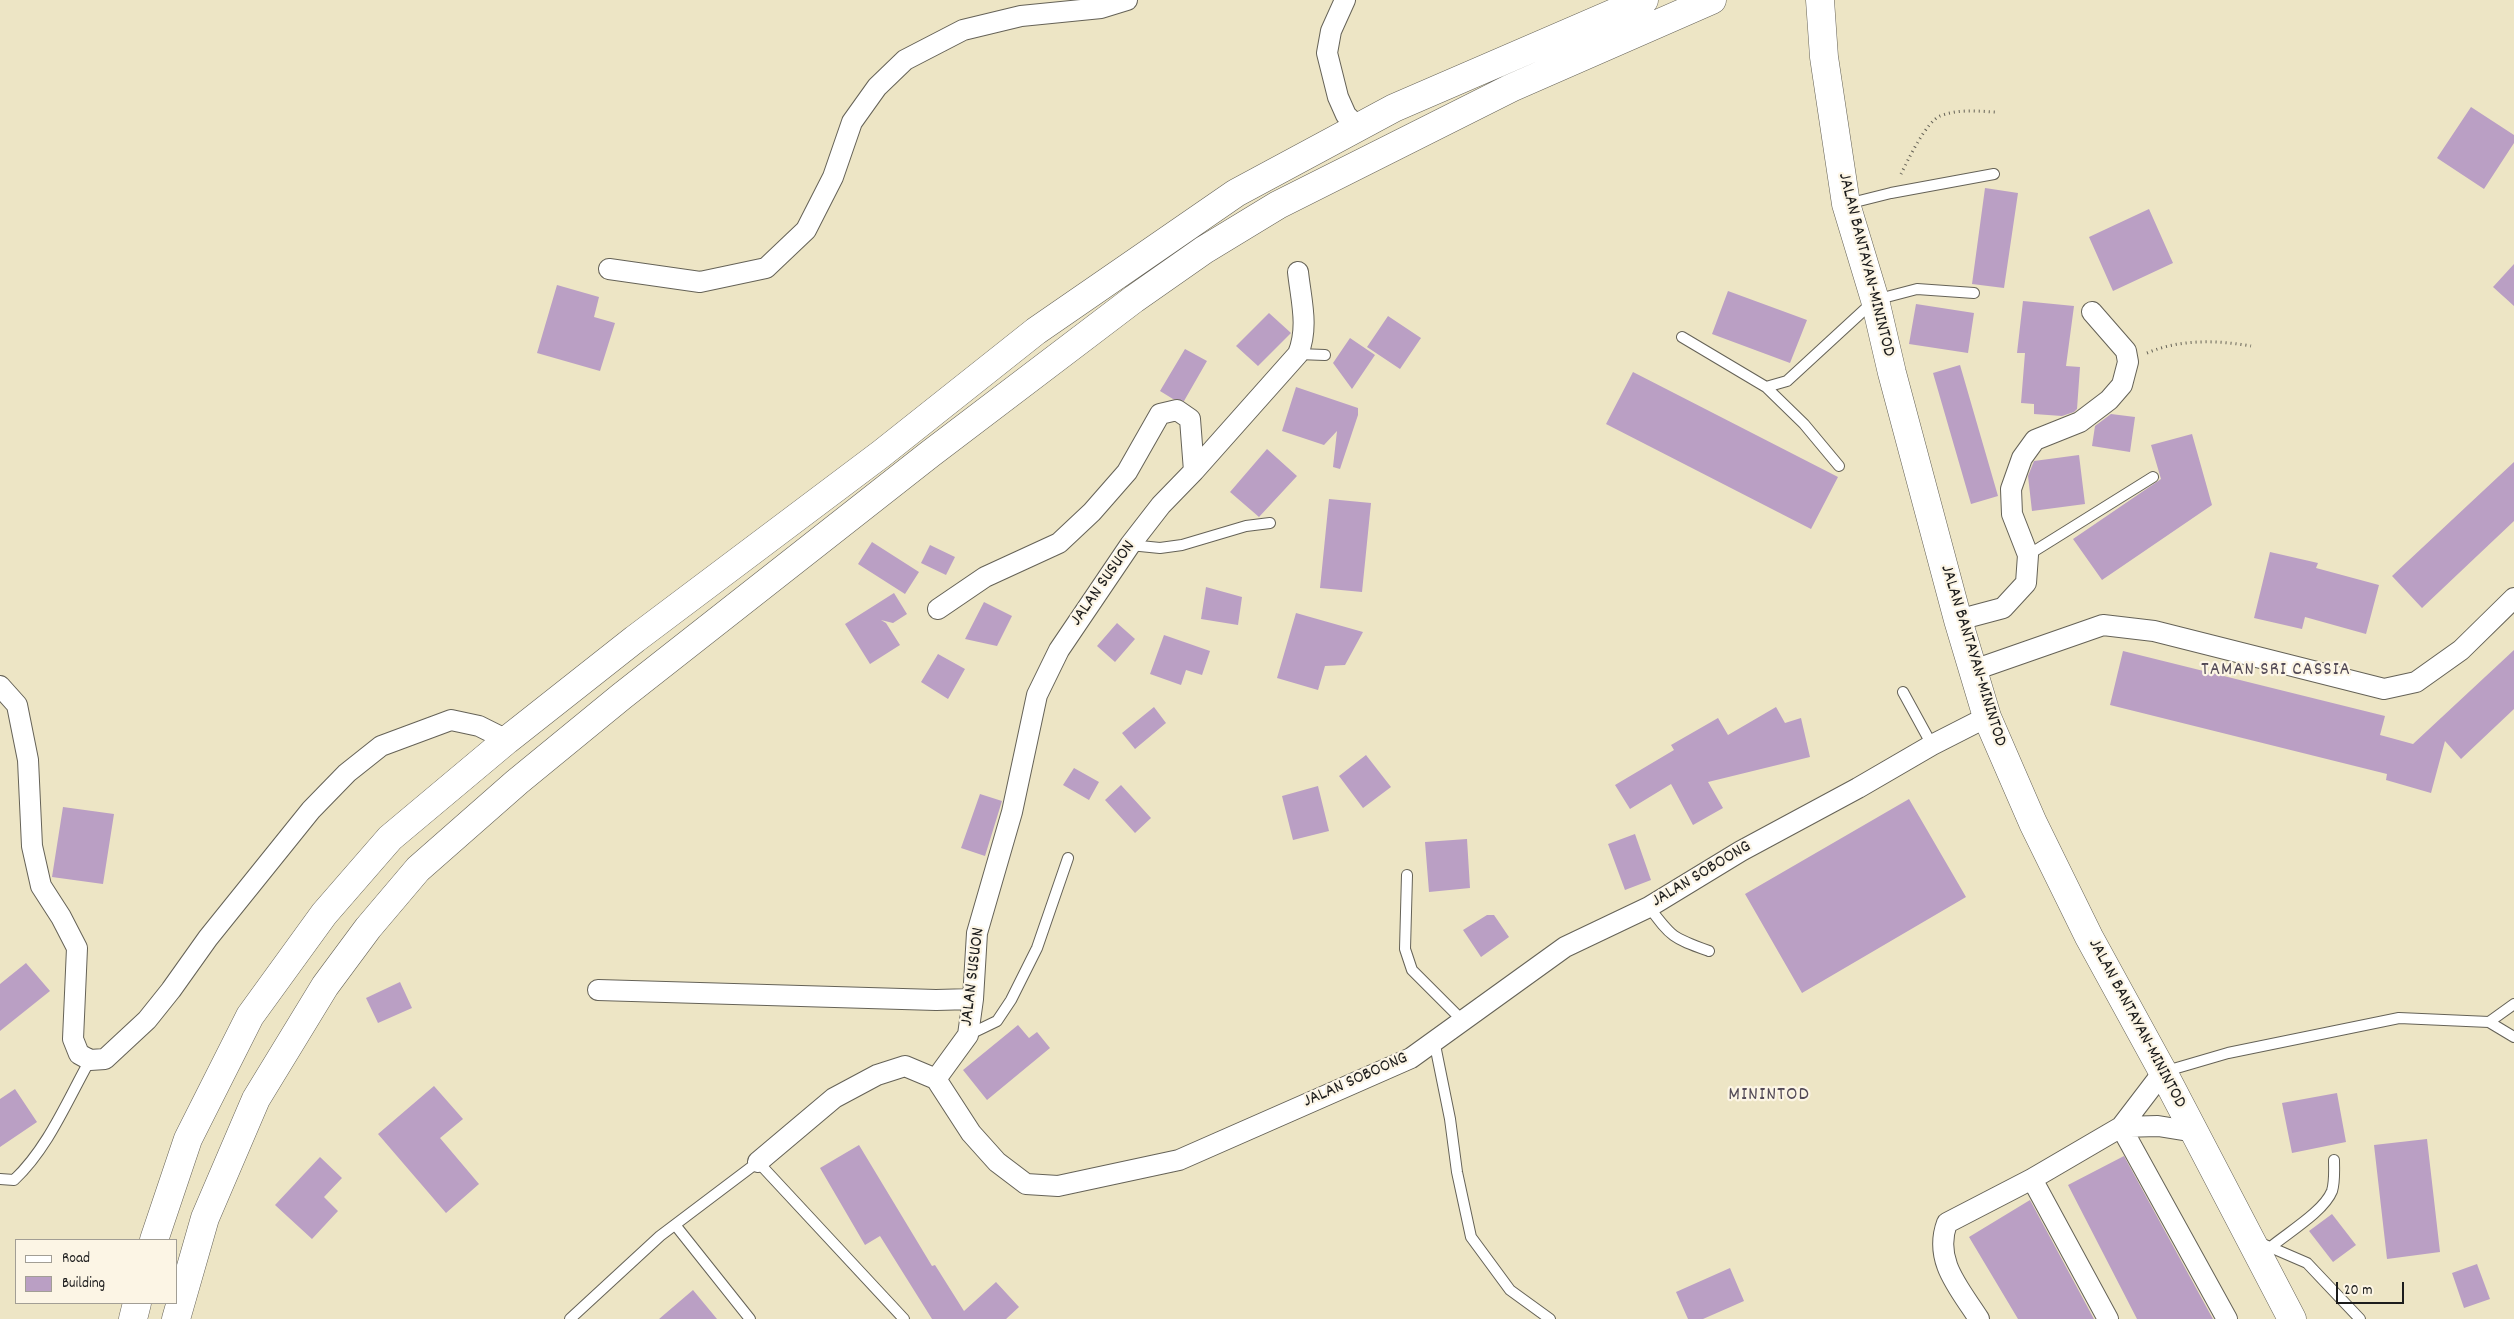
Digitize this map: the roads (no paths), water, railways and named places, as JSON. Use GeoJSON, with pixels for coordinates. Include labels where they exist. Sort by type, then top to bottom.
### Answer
{"type":"FeatureCollection","features":[{"type":"Feature","properties":{"kind":"main road"},"geometry":{"type":"LineString","coordinates":[[154,1239],[188,1138],[250,1016],[324,914],[390,838],[507,740],[635,639],[881,454],[1036,331],[1236,193],[1394,108],[1644,0]]}},
{"type":"Feature","properties":{"kind":"main road"},"geometry":{"type":"LineString","coordinates":[[176,1319],[205,1218],[256,1099],[325,986],[368,928],[418,869],[517,782],[622,696],[930,454],[1127,305],[1204,250],[1278,205],[1510,88],[1712,0]]}},
{"type":"Feature","properties":{"kind":"main road","name":"JALAN BANTAYAN-MININTOD"},"geometry":{"type":"LineString","coordinates":[[1808,2],[1824,57],[1846,204],[1875,300],[1892,373],[1958,620],[1987,717],[2033,823],[2084,928],[2194,1132],[2261,1243],[2292,1319]]}},
{"type":"Feature","properties":{"kind":"main road"},"geometry":{"type":"LineString","coordinates":[[133,1319],[138,1304]]}},
{"type":"Feature","properties":{"kind":"street"},"geometry":{"type":"LineString","coordinates":[[609,269],[700,282],[766,268],[806,230],[832,177],[852,122],[877,87],[905,60],[963,30],[1021,16],[1101,8],[1127,0]]}},
{"type":"Feature","properties":{"kind":"street"},"geometry":{"type":"LineString","coordinates":[[1345,0],[1331,31],[1327,53],[1338,96],[1346,115],[1358,127]]}},
{"type":"Feature","properties":{"kind":"street"},"geometry":{"type":"LineString","coordinates":[[1298,272],[1305,327],[1298,354]]}},
{"type":"Feature","properties":{"kind":"street"},"geometry":{"type":"LineString","coordinates":[[1958,620],[2003,608],[2026,583],[2028,555],[2012,514],[2011,489],[2022,458],[2035,440],[2080,422],[2109,400],[2122,385],[2128,362],[2126,351],[2092,312]]}},
{"type":"Feature","properties":{"kind":"street","name":"JALAN SUSUON"},"geometry":{"type":"LineString","coordinates":[[936,1079],[968,1035],[973,999],[977,933],[1012,812],[1037,695],[1059,650],[1130,545],[1162,505],[1298,354]]}},
{"type":"Feature","properties":{"kind":"street"},"geometry":{"type":"LineString","coordinates":[[938,609],[986,578],[1059,543],[1092,512],[1127,472],[1160,414],[1177,410],[1190,419],[1194,471]]}},
{"type":"Feature","properties":{"kind":"street"},"geometry":{"type":"LineString","coordinates":[[1974,670],[2103,625],[2154,631],[2384,690],[2416,682],[2461,650],[2514,598]]}},
{"type":"Feature","properties":{"kind":"street"},"geometry":{"type":"LineString","coordinates":[[0,686],[17,705],[28,760],[32,846],[40,886],[61,917],[77,948],[73,1039],[79,1054],[90,1060],[105,1059],[147,1020],[208,938],[311,810],[347,773],[381,746],[451,720],[479,726],[507,740]]}},
{"type":"Feature","properties":{"kind":"street","name":"JALAN SOBOONG"},"geometry":{"type":"LineString","coordinates":[[936,1079],[970,1133],[997,1162],[1026,1184],[1058,1186],[1178,1160],[1411,1058],[1565,947],[1649,907],[1741,851],[1858,788],[1932,745],[1987,717]]}},
{"type":"Feature","properties":{"kind":"street"},"geometry":{"type":"LineString","coordinates":[[598,990],[936,1000],[973,999]]}},
{"type":"Feature","properties":{"kind":"street"},"geometry":{"type":"LineString","coordinates":[[758,1162],[834,1098],[877,1074],[905,1066],[936,1079]]}},
{"type":"Feature","properties":{"kind":"street"},"geometry":{"type":"LineString","coordinates":[[1980,1319],[1948,1270],[1942,1247],[1942,1236],[1947,1223],[2032,1178],[2121,1127],[2163,1072]]}},
{"type":"Feature","properties":{"kind":"street"},"geometry":{"type":"LineString","coordinates":[[2121,1127],[2158,1126],[2194,1132]]}},
{"type":"Feature","properties":{"kind":"street"},"geometry":{"type":"LineString","coordinates":[[2121,1127],[2227,1319]]}},
{"type":"Feature","properties":{"kind":"street"},"geometry":{"type":"LineString","coordinates":[[2032,1178],[2108,1319]]}},
{"type":"Feature","properties":{"kind":"lane"},"geometry":{"type":"LineString","coordinates":[[1846,204],[1891,193],[1994,174]]}},
{"type":"Feature","properties":{"kind":"lane"},"geometry":{"type":"LineString","coordinates":[[1766,387],[1787,381],[1875,300],[1917,289],[1974,293]]}},
{"type":"Feature","properties":{"kind":"lane"},"geometry":{"type":"LineString","coordinates":[[1682,337],[1766,387],[1804,424],[1840,466]]}},
{"type":"Feature","properties":{"kind":"lane"},"geometry":{"type":"LineString","coordinates":[[1298,354],[1325,355]]}},
{"type":"Feature","properties":{"kind":"lane"},"geometry":{"type":"LineString","coordinates":[[2028,555],[2152,477]]}},
{"type":"Feature","properties":{"kind":"lane"},"geometry":{"type":"LineString","coordinates":[[1130,545],[1160,548],[1182,545],[1246,526],[1270,523]]}},
{"type":"Feature","properties":{"kind":"lane"},"geometry":{"type":"LineString","coordinates":[[1903,692],[1932,745]]}},
{"type":"Feature","properties":{"kind":"lane"},"geometry":{"type":"LineString","coordinates":[[968,1035],[997,1021],[1011,1000],[1037,948],[1068,858]]}},
{"type":"Feature","properties":{"kind":"lane"},"geometry":{"type":"LineString","coordinates":[[1407,875],[1405,949],[1412,970],[1462,1020]]}},
{"type":"Feature","properties":{"kind":"lane"},"geometry":{"type":"LineString","coordinates":[[1649,907],[1668,933],[1678,940],[1709,951]]}},
{"type":"Feature","properties":{"kind":"lane"},"geometry":{"type":"LineString","coordinates":[[2489,1022],[2514,1004]]}},
{"type":"Feature","properties":{"kind":"lane"},"geometry":{"type":"LineString","coordinates":[[2163,1072],[2228,1052],[2399,1018],[2489,1022],[2514,1037]]}},
{"type":"Feature","properties":{"kind":"lane"},"geometry":{"type":"LineString","coordinates":[[1434,1040],[1450,1119],[1457,1172],[1471,1237],[1510,1290],[1550,1319]]}},
{"type":"Feature","properties":{"kind":"lane"},"geometry":{"type":"LineString","coordinates":[[0,1179],[14,1180],[28,1167],[44,1143],[90,1060]]}},
{"type":"Feature","properties":{"kind":"lane"},"geometry":{"type":"LineString","coordinates":[[2261,1243],[2324,1204],[2332,1191],[2335,1177],[2334,1160]]}},
{"type":"Feature","properties":{"kind":"lane"},"geometry":{"type":"LineString","coordinates":[[570,1319],[660,1236],[676,1226],[758,1162],[904,1319]]}},
{"type":"Feature","properties":{"kind":"lane"},"geometry":{"type":"LineString","coordinates":[[676,1226],[750,1319]]}},
{"type":"Feature","properties":{"kind":"lane"},"geometry":{"type":"LineString","coordinates":[[2261,1243],[2307,1263],[2360,1319]]}},
{"type":"Feature","properties":{"kind":"district","name":"TAMAN SRI CASSIA"},"geometry":{"type":"Point","coordinates":[2276,671]}},
{"type":"Feature","properties":{"kind":"district","name":"MININTOD"},"geometry":{"type":"Point","coordinates":[1769,1096]}}]}
